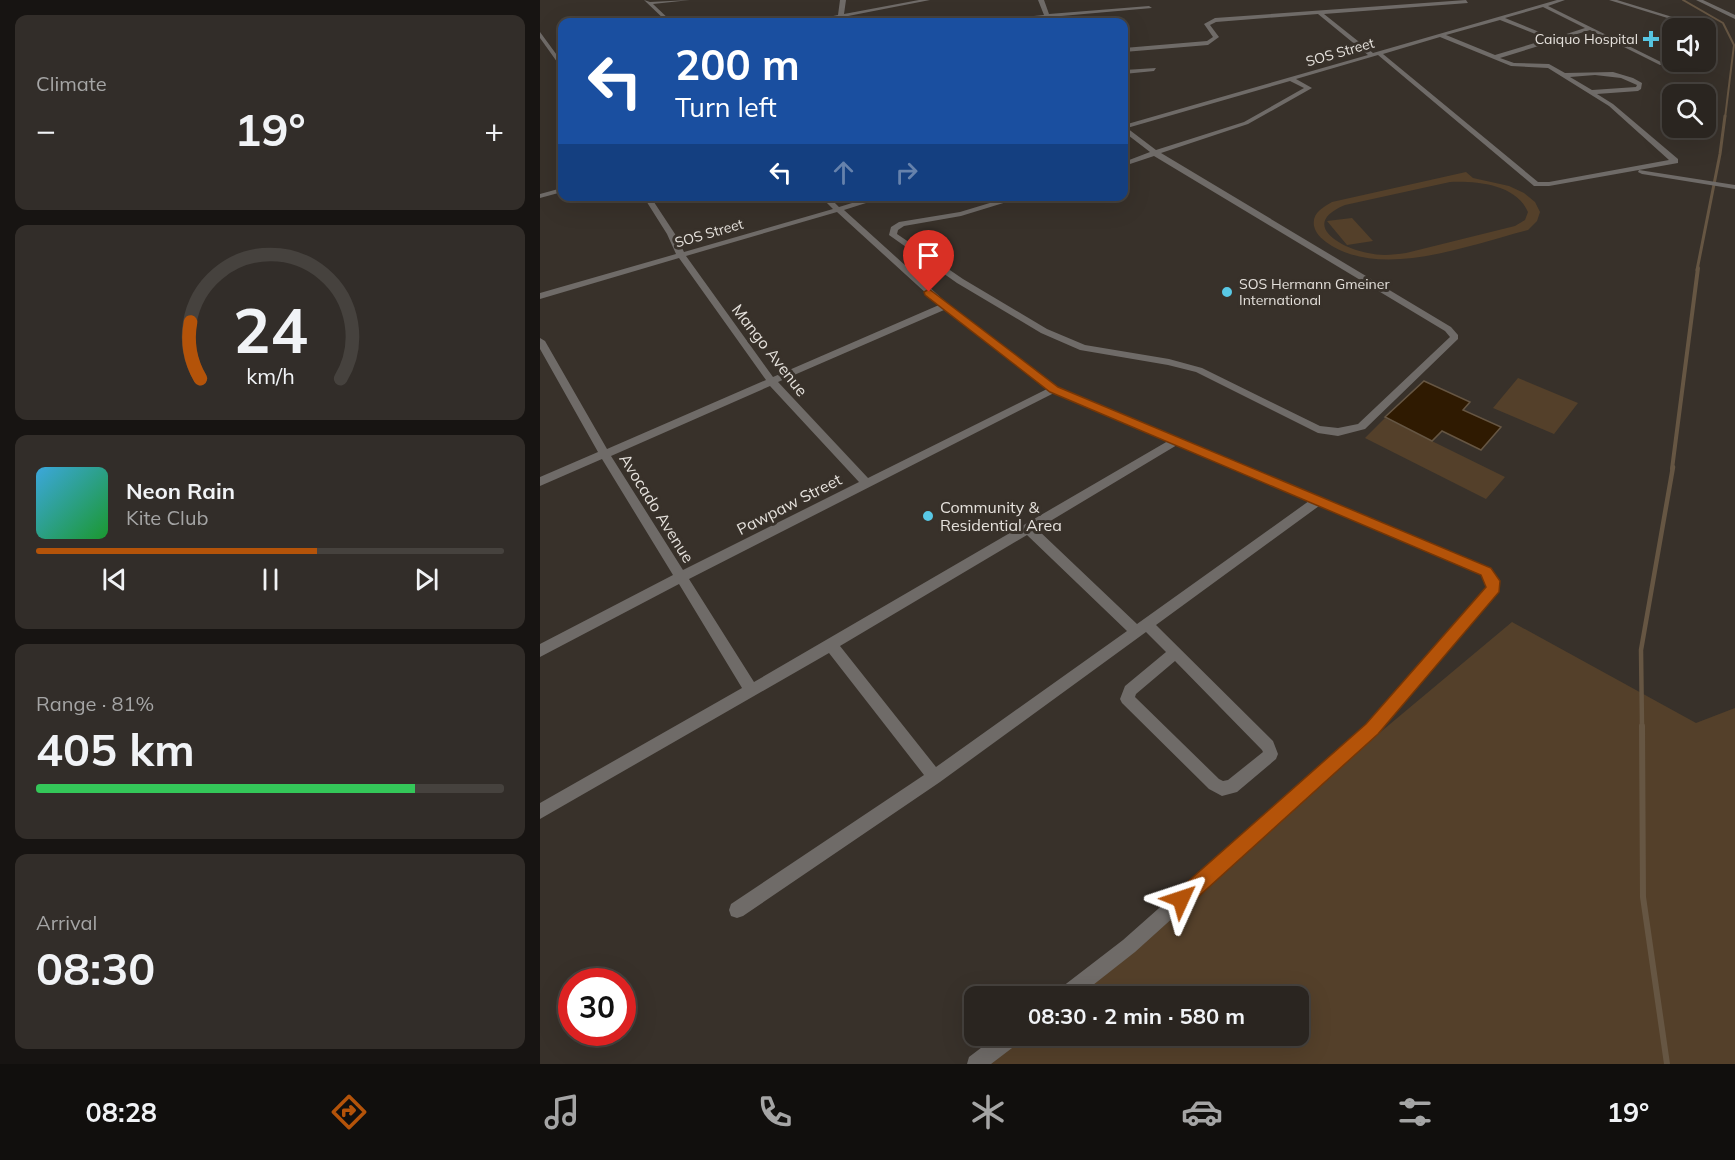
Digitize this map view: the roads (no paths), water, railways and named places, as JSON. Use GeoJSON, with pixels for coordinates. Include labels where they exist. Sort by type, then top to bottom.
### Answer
{"type":"FeatureCollection","features":[{"type":"Feature","properties":{"kind":"street"},"geometry":{"type":"LineString","coordinates":[[648,2],[687,0]]}},
{"type":"Feature","properties":{"kind":"street"},"geometry":{"type":"LineString","coordinates":[[840,18],[843,0]]}},
{"type":"Feature","properties":{"kind":"street"},"geometry":{"type":"LineString","coordinates":[[844,18],[927,0]]}},
{"type":"Feature","properties":{"kind":"street"},"geometry":{"type":"LineString","coordinates":[[1041,0],[1047,18]]}},
{"type":"Feature","properties":{"kind":"street","name":"SOS Street"},"geometry":{"type":"LineString","coordinates":[[1128,127],[1562,0]]}},
{"type":"Feature","properties":{"kind":"street"},"geometry":{"type":"LineString","coordinates":[[1612,0],[1672,18]]}},
{"type":"Feature","properties":{"kind":"street"},"geometry":{"type":"LineString","coordinates":[[1699,0],[1735,17]]}},
{"type":"Feature","properties":{"kind":"street"},"geometry":{"type":"LineString","coordinates":[[648,2],[666,18]]}},
{"type":"Feature","properties":{"kind":"street"},"geometry":{"type":"LineString","coordinates":[[876,2],[884,8]]}},
{"type":"Feature","properties":{"kind":"street"},"geometry":{"type":"LineString","coordinates":[[1128,50],[1208,43],[1216,37],[1207,24],[1215,20],[1466,2]]}},
{"type":"Feature","properties":{"kind":"street"},"geometry":{"type":"LineString","coordinates":[[1543,5],[1662,64]]}},
{"type":"Feature","properties":{"kind":"street"},"geometry":{"type":"LineString","coordinates":[[1065,18],[1149,8]]}},
{"type":"Feature","properties":{"kind":"street"},"geometry":{"type":"LineString","coordinates":[[1319,12],[1377,55],[1537,184],[1548,184],[1675,161],[1626,117],[1593,92],[1546,65],[1517,66],[1440,35]]}},
{"type":"Feature","properties":{"kind":"street"},"geometry":{"type":"LineString","coordinates":[[1498,17],[1552,39]]}},
{"type":"Feature","properties":{"kind":"street"},"geometry":{"type":"LineString","coordinates":[[1496,57],[1591,28]]}},
{"type":"Feature","properties":{"kind":"street"},"geometry":{"type":"LineString","coordinates":[[540,34],[558,59]]}},
{"type":"Feature","properties":{"kind":"street"},"geometry":{"type":"LineString","coordinates":[[1128,72],[1154,69]]}},
{"type":"Feature","properties":{"kind":"street"},"geometry":{"type":"LineString","coordinates":[[1564,75],[1612,73],[1628,76],[1640,84],[1638,88],[1593,92]]}},
{"type":"Feature","properties":{"kind":"street"},"geometry":{"type":"LineString","coordinates":[[1128,163],[1246,123],[1309,88],[1291,79]]}},
{"type":"Feature","properties":{"kind":"street"},"geometry":{"type":"LineString","coordinates":[[1006,201],[961,214],[902,224],[894,229],[893,235],[960,282],[1044,331],[1083,348],[1169,362],[1199,370],[1318,429],[1338,432],[1361,427],[1455,337],[1448,329],[1155,153],[1128,131]]}},
{"type":"Feature","properties":{"kind":"street"},"geometry":{"type":"LineString","coordinates":[[1632,170],[1735,187]]}},
{"type":"Feature","properties":{"kind":"street"},"geometry":{"type":"LineString","coordinates":[[540,196],[558,191]]}},
{"type":"Feature","properties":{"kind":"street","name":"Mango Avenue"},"geometry":{"type":"LineString","coordinates":[[649,201],[671,234],[681,255],[772,382],[867,484]]}},
{"type":"Feature","properties":{"kind":"street"},"geometry":{"type":"LineString","coordinates":[[827,201],[945,306],[1054,389],[1486,572],[1493,581],[1494,588],[1372,729],[1129,946],[1077,986]]}},
{"type":"Feature","properties":{"kind":"street","name":"SOS Street"},"geometry":{"type":"LineString","coordinates":[[540,296],[867,201]]}},
{"type":"Feature","properties":{"kind":"street"},"geometry":{"type":"LineString","coordinates":[[540,482],[945,306]]}},
{"type":"Feature","properties":{"kind":"street","name":"Avocado Avenue"},"geometry":{"type":"LineString","coordinates":[[540,341],[604,455],[752,690]]}},
{"type":"Feature","properties":{"kind":"street","name":"Pawpaw Street"},"geometry":{"type":"LineString","coordinates":[[540,651],[681,577],[1054,389]]}},
{"type":"Feature","properties":{"kind":"street"},"geometry":{"type":"LineString","coordinates":[[540,811],[831,645],[1176,441]]}},
{"type":"Feature","properties":{"kind":"street"},"geometry":{"type":"LineString","coordinates":[[737,910],[935,777],[1319,500]]}},
{"type":"Feature","properties":{"kind":"street"},"geometry":{"type":"LineString","coordinates":[[1029,529],[1143,629],[1175,653],[1268,746],[1271,754],[1232,787],[1222,789],[1214,784],[1127,699],[1130,690],[1175,653]]}},
{"type":"Feature","properties":{"kind":"street"},"geometry":{"type":"LineString","coordinates":[[831,645],[935,777]]}},
{"type":"Feature","properties":{"kind":"street"},"geometry":{"type":"LineString","coordinates":[[976,1064],[999,1046]]}},
{"type":"Feature","properties":{"kind":"waterway"},"geometry":{"type":"LineString","coordinates":[[1683,0],[1723,23],[1734,45],[1725,118]]}},
{"type":"Feature","properties":{"kind":"waterway"},"geometry":{"type":"LineString","coordinates":[[1697,270],[1720,154],[1725,116]]}},
{"type":"Feature","properties":{"kind":"waterway"},"geometry":{"type":"LineString","coordinates":[[1672,469],[1698,268]]}},
{"type":"Feature","properties":{"kind":"waterway"},"geometry":{"type":"LineString","coordinates":[[1642,727],[1641,650],[1673,467]]}},
{"type":"Feature","properties":{"kind":"waterway"},"geometry":{"type":"LineString","coordinates":[[1642,726],[1643,897],[1667,1064]]}},
{"type":"Feature","properties":{"kind":"place","name":"Caiquo Hospital"},"geometry":{"type":"Point","coordinates":[1651,39]}},
{"type":"Feature","properties":{"kind":"place","name":"SOS Hermann Gmeiner International"},"geometry":{"type":"Point","coordinates":[1227,292]}},
{"type":"Feature","properties":{"kind":"place","name":"Community & Residential Area"},"geometry":{"type":"Point","coordinates":[928,516]}}]}
